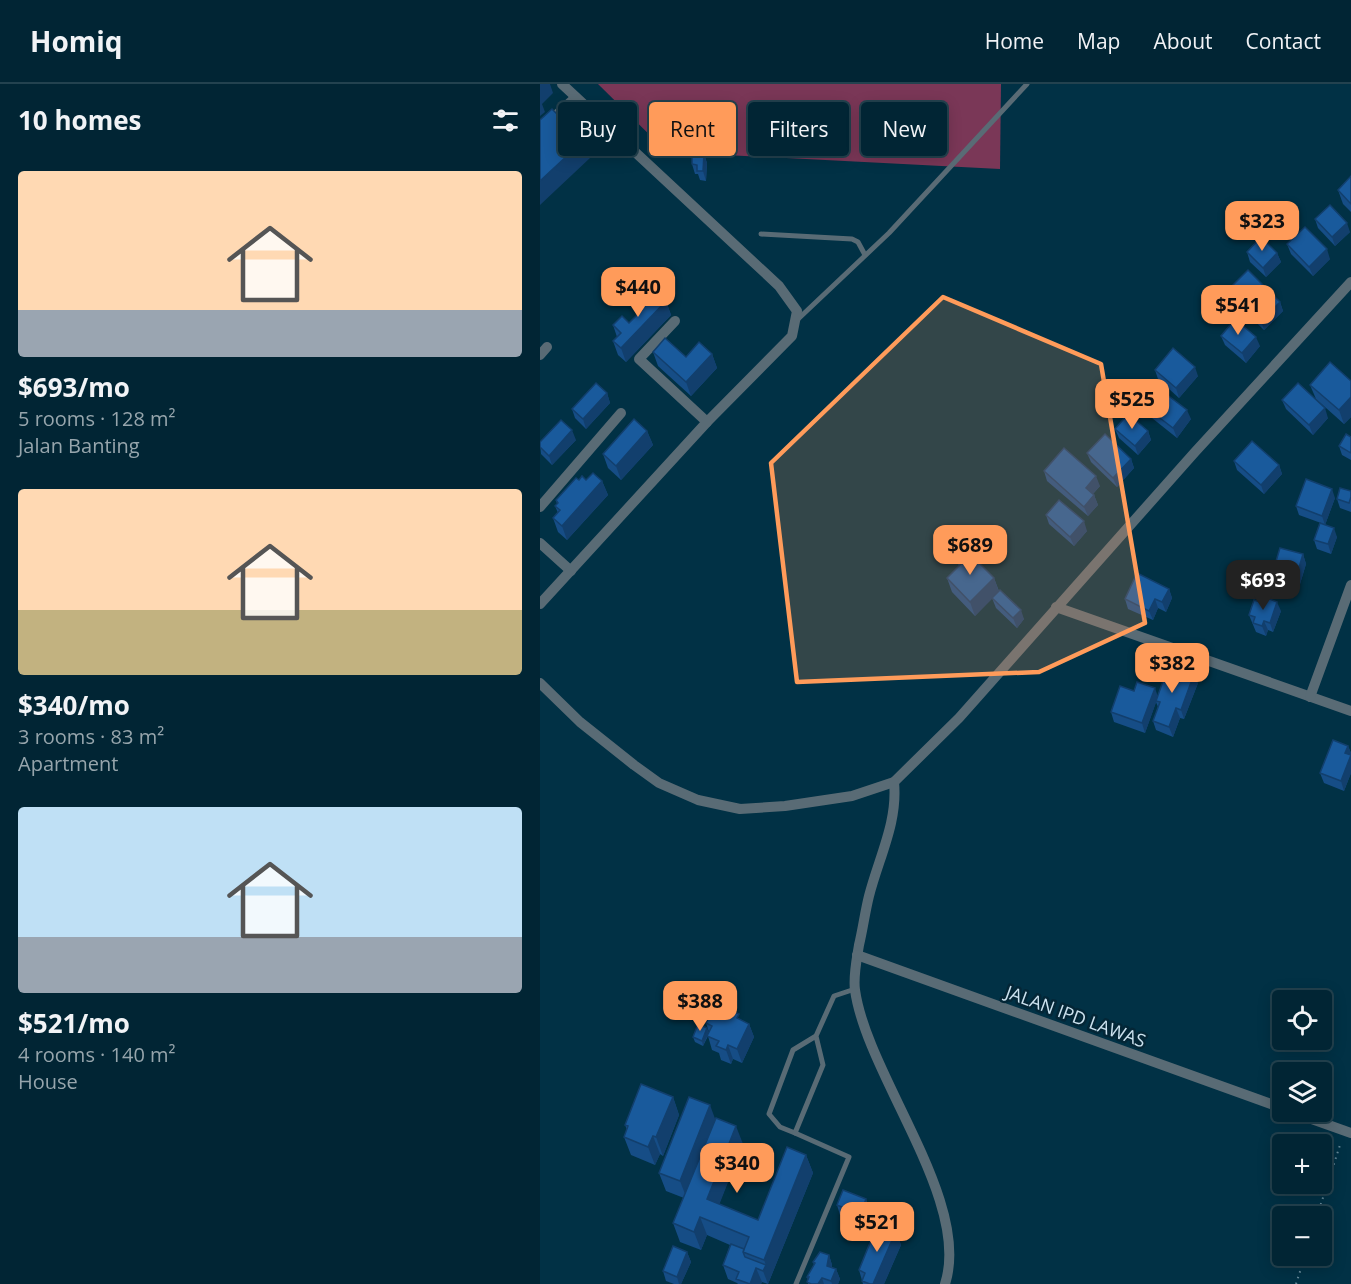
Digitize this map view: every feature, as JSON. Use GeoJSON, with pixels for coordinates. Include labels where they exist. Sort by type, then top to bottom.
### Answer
{"type":"FeatureCollection","features":[{"type":"Feature","properties":{"kind":"street"},"geometry":{"type":"LineString","coordinates":[[540,604],[707,422],[792,336],[797,311],[778,286],[562,84]]}},
{"type":"Feature","properties":{"kind":"street"},"geometry":{"type":"LineString","coordinates":[[540,130],[575,98]]}},
{"type":"Feature","properties":{"kind":"street"},"geometry":{"type":"LineString","coordinates":[[540,683],[580,722],[634,765],[659,783],[698,800],[740,809],[785,806],[852,796],[894,782],[959,718],[1056,607],[1351,282]]}},
{"type":"Feature","properties":{"kind":"street"},"geometry":{"type":"LineString","coordinates":[[675,321],[639,359],[707,422]]}},
{"type":"Feature","properties":{"kind":"street"},"geometry":{"type":"LineString","coordinates":[[540,507],[621,413]]}},
{"type":"Feature","properties":{"kind":"street"},"geometry":{"type":"LineString","coordinates":[[540,543],[571,571]]}},
{"type":"Feature","properties":{"kind":"street"},"geometry":{"type":"LineString","coordinates":[[1310,696],[1351,585]]}},
{"type":"Feature","properties":{"kind":"street"},"geometry":{"type":"LineString","coordinates":[[1056,607],[1351,711]]}},
{"type":"Feature","properties":{"kind":"street"},"geometry":{"type":"LineString","coordinates":[[894,782],[895,814],[869,896],[857,955],[855,989],[868,1034],[948,1225],[950,1269],[945,1284]]}},
{"type":"Feature","properties":{"kind":"street","name":"JALAN IPD LAWAS"},"geometry":{"type":"LineString","coordinates":[[857,955],[1272,1104]]}},
{"type":"Feature","properties":{"kind":"street"},"geometry":{"type":"LineString","coordinates":[[1320,1122],[1348,1132]]}},
{"type":"Feature","properties":{"kind":"lane"},"geometry":{"type":"LineString","coordinates":[[794,323],[865,255],[1027,84]]}},
{"type":"Feature","properties":{"kind":"lane"},"geometry":{"type":"LineString","coordinates":[[761,234],[852,239],[858,242],[865,255]]}},
{"type":"Feature","properties":{"kind":"lane"},"geometry":{"type":"LineString","coordinates":[[796,1284],[849,1156],[780,1127],[769,1114],[793,1050],[816,1036],[834,996],[855,989]]}},
{"type":"Feature","properties":{"kind":"lane"},"geometry":{"type":"LineString","coordinates":[[795,1133],[823,1065],[816,1036]]}},
{"type":"Feature","properties":{"kind":"path"},"geometry":{"type":"LineString","coordinates":[[1321,1206],[1348,1132]]}},
{"type":"Feature","properties":{"kind":"path"},"geometry":{"type":"LineString","coordinates":[[1296,1284],[1302,1266]]}},
{"type":"Feature","properties":{"kind":"highlighted area"},"geometry":{"type":"Polygon","coordinates":[[[943,297],[1101,364],[1145,623],[1039,672],[797,682],[771,463],[943,297]]]}},
{"type":"Feature","properties":{"kind":"shaded area"},"geometry":{"type":"Polygon","coordinates":[[[598,84],[1001,84],[1000,169],[736,156],[736,102],[649,102],[649,134],[637,122],[637,102],[616,102],[598,84]]]}},
{"type":"Feature","properties":{"kind":"building"},"geometry":{"type":"Polygon","coordinates":[[[552,109],[558,115],[558,156],[567,156],[540,181],[540,120],[552,109]]]}},
{"type":"Feature","properties":{"kind":"building"},"geometry":{"type":"Polygon","coordinates":[[[692,156],[704,156],[703,171],[697,171],[697,165],[692,164],[692,156]]]}},
{"type":"Feature","properties":{"kind":"building"},"geometry":{"type":"Polygon","coordinates":[[[1351,176],[1351,204],[1338,190],[1351,176]]]}},
{"type":"Feature","properties":{"kind":"building"},"geometry":{"type":"Polygon","coordinates":[[[1330,205],[1347,223],[1332,237],[1315,219],[1330,205]]]}},
{"type":"Feature","properties":{"kind":"building"},"geometry":{"type":"Polygon","coordinates":[[[1305,227],[1327,249],[1309,267],[1287,244],[1305,227]]]}},
{"type":"Feature","properties":{"kind":"building"},"geometry":{"type":"Polygon","coordinates":[[[1261,237],[1277,253],[1263,268],[1247,252],[1261,237]]]}},
{"type":"Feature","properties":{"kind":"building"},"geometry":{"type":"Polygon","coordinates":[[[1248,270],[1280,302],[1261,321],[1229,289],[1248,270]]]}},
{"type":"Feature","properties":{"kind":"building"},"geometry":{"type":"Polygon","coordinates":[[[643,293],[651,300],[658,293],[666,301],[621,348],[613,341],[621,333],[613,325],[622,316],[629,323],[642,310],[634,303],[643,293]]]}},
{"type":"Feature","properties":{"kind":"building"},"geometry":{"type":"Polygon","coordinates":[[[1235,319],[1256,337],[1242,353],[1221,336],[1235,319]]]}},
{"type":"Feature","properties":{"kind":"building"},"geometry":{"type":"Polygon","coordinates":[[[665,338],[686,357],[699,342],[712,354],[686,382],[653,352],[665,338]]]}},
{"type":"Feature","properties":{"kind":"building"},"geometry":{"type":"Polygon","coordinates":[[[1173,348],[1195,367],[1176,388],[1155,370],[1173,348]]]}},
{"type":"Feature","properties":{"kind":"building"},"geometry":{"type":"Polygon","coordinates":[[[1330,362],[1351,381],[1351,397],[1339,410],[1310,385],[1330,362]]]}},
{"type":"Feature","properties":{"kind":"building"},"geometry":{"type":"Polygon","coordinates":[[[596,383],[607,393],[583,419],[572,409],[596,383]]]}},
{"type":"Feature","properties":{"kind":"building"},"geometry":{"type":"Polygon","coordinates":[[[1298,383],[1325,408],[1309,425],[1282,400],[1298,383]]]}},
{"type":"Feature","properties":{"kind":"building"},"geometry":{"type":"Polygon","coordinates":[[[1162,391],[1187,410],[1173,428],[1148,409],[1162,391]]]}},
{"type":"Feature","properties":{"kind":"building"},"geometry":{"type":"Polygon","coordinates":[[[1128,414],[1148,431],[1135,446],[1115,429],[1128,414]]]}},
{"type":"Feature","properties":{"kind":"building"},"geometry":{"type":"Polygon","coordinates":[[[634,419],[647,431],[616,466],[603,454],[634,419]]]}},
{"type":"Feature","properties":{"kind":"building"},"geometry":{"type":"Polygon","coordinates":[[[561,420],[572,430],[549,456],[540,447],[540,442],[561,420]]]}},
{"type":"Feature","properties":{"kind":"building"},"geometry":{"type":"Polygon","coordinates":[[[1105,434],[1131,459],[1113,478],[1087,453],[1105,434]]]}},
{"type":"Feature","properties":{"kind":"building"},"geometry":{"type":"Polygon","coordinates":[[[1346,434],[1351,437],[1351,453],[1339,446],[1346,434]]]}},
{"type":"Feature","properties":{"kind":"building"},"geometry":{"type":"Polygon","coordinates":[[[1252,441],[1279,465],[1261,485],[1234,461],[1252,441]]]}},
{"type":"Feature","properties":{"kind":"building"},"geometry":{"type":"Polygon","coordinates":[[[1064,448],[1096,476],[1086,488],[1094,495],[1084,507],[1044,471],[1064,448]]]}},
{"type":"Feature","properties":{"kind":"building"},"geometry":{"type":"Polygon","coordinates":[[[593,473],[602,481],[562,526],[553,518],[560,510],[555,506],[558,503],[556,500],[576,478],[579,480],[582,476],[586,480],[593,473]]]}},
{"type":"Feature","properties":{"kind":"building"},"geometry":{"type":"Polygon","coordinates":[[[1306,479],[1332,489],[1322,516],[1296,506],[1306,479]]]}},
{"type":"Feature","properties":{"kind":"building"},"geometry":{"type":"Polygon","coordinates":[[[1340,488],[1351,491],[1349,503],[1337,499],[1340,488]]]}},
{"type":"Feature","properties":{"kind":"building"},"geometry":{"type":"Polygon","coordinates":[[[1059,500],[1084,521],[1070,537],[1046,515],[1059,500]]]}},
{"type":"Feature","properties":{"kind":"building"},"geometry":{"type":"Polygon","coordinates":[[[1320,523],[1334,528],[1328,544],[1314,540],[1320,523]]]}},
{"type":"Feature","properties":{"kind":"building"},"geometry":{"type":"Polygon","coordinates":[[[1280,548],[1303,554],[1294,585],[1271,578],[1280,548]]]}},
{"type":"Feature","properties":{"kind":"building"},"geometry":{"type":"Polygon","coordinates":[[[965,549],[994,578],[970,602],[947,578],[961,564],[956,558],[965,549]]]}},
{"type":"Feature","properties":{"kind":"building"},"geometry":{"type":"Polygon","coordinates":[[[1137,573],[1169,589],[1162,602],[1155,599],[1149,611],[1125,599],[1137,573]]]}},
{"type":"Feature","properties":{"kind":"building"},"geometry":{"type":"Polygon","coordinates":[[[1000,590],[1021,610],[1013,618],[992,598],[1000,590]]]}},
{"type":"Feature","properties":{"kind":"building"},"geometry":{"type":"Polygon","coordinates":[[[1262,596],[1277,602],[1270,623],[1264,621],[1262,626],[1253,623],[1255,617],[1249,615],[1254,600],[1260,602],[1262,596]]]}},
{"type":"Feature","properties":{"kind":"building"},"geometry":{"type":"Polygon","coordinates":[[[1169,664],[1194,674],[1181,710],[1176,708],[1169,727],[1153,721],[1160,702],[1156,701],[1169,664]]]}},
{"type":"Feature","properties":{"kind":"building"},"geometry":{"type":"Polygon","coordinates":[[[1137,682],[1155,688],[1142,723],[1111,712],[1120,686],[1134,691],[1137,682]]]}},
{"type":"Feature","properties":{"kind":"building"},"geometry":{"type":"Polygon","coordinates":[[[1333,740],[1348,746],[1345,753],[1351,755],[1341,781],[1320,773],[1333,740]]]}},
{"type":"Feature","properties":{"kind":"building"},"geometry":{"type":"Polygon","coordinates":[[[718,1010],[729,1015],[731,1010],[739,1014],[737,1018],[749,1024],[737,1049],[728,1045],[726,1050],[716,1046],[719,1041],[707,1036],[712,1026],[706,1023],[710,1014],[716,1017],[718,1010]]]}},
{"type":"Feature","properties":{"kind":"building"},"geometry":{"type":"Polygon","coordinates":[[[698,1024],[707,1028],[702,1041],[693,1037],[698,1024]]]}},
{"type":"Feature","properties":{"kind":"building"},"geometry":{"type":"Polygon","coordinates":[[[641,1084],[673,1097],[656,1137],[653,1136],[648,1147],[624,1137],[628,1126],[625,1125],[641,1084]]]}},
{"type":"Feature","properties":{"kind":"building"},"geometry":{"type":"Polygon","coordinates":[[[689,1097],[710,1105],[680,1181],[659,1173],[689,1097]]]}},
{"type":"Feature","properties":{"kind":"building"},"geometry":{"type":"Polygon","coordinates":[[[716,1118],[736,1126],[707,1199],[758,1220],[787,1147],[806,1155],[764,1260],[743,1252],[749,1237],[700,1217],[694,1232],[673,1223],[716,1118]]]}},
{"type":"Feature","properties":{"kind":"building"},"geometry":{"type":"Polygon","coordinates":[[[843,1190],[866,1199],[860,1215],[837,1205],[843,1190]]]}},
{"type":"Feature","properties":{"kind":"building"},"geometry":{"type":"Polygon","coordinates":[[[878,1223],[896,1231],[873,1284],[870,1284],[862,1281],[865,1273],[859,1270],[878,1223]]]}},
{"type":"Feature","properties":{"kind":"building"},"geometry":{"type":"Polygon","coordinates":[[[731,1244],[744,1249],[745,1257],[766,1265],[763,1271],[756,1268],[750,1284],[736,1279],[739,1272],[723,1265],[731,1244]]]}},
{"type":"Feature","properties":{"kind":"building"},"geometry":{"type":"Polygon","coordinates":[[[673,1246],[687,1252],[677,1277],[663,1271],[673,1246]]]}},
{"type":"Feature","properties":{"kind":"building"},"geometry":{"type":"Polygon","coordinates":[[[820,1252],[829,1255],[827,1266],[836,1269],[831,1281],[822,1278],[818,1284],[811,1284],[807,1282],[809,1277],[807,1277],[820,1252]]]}}]}
